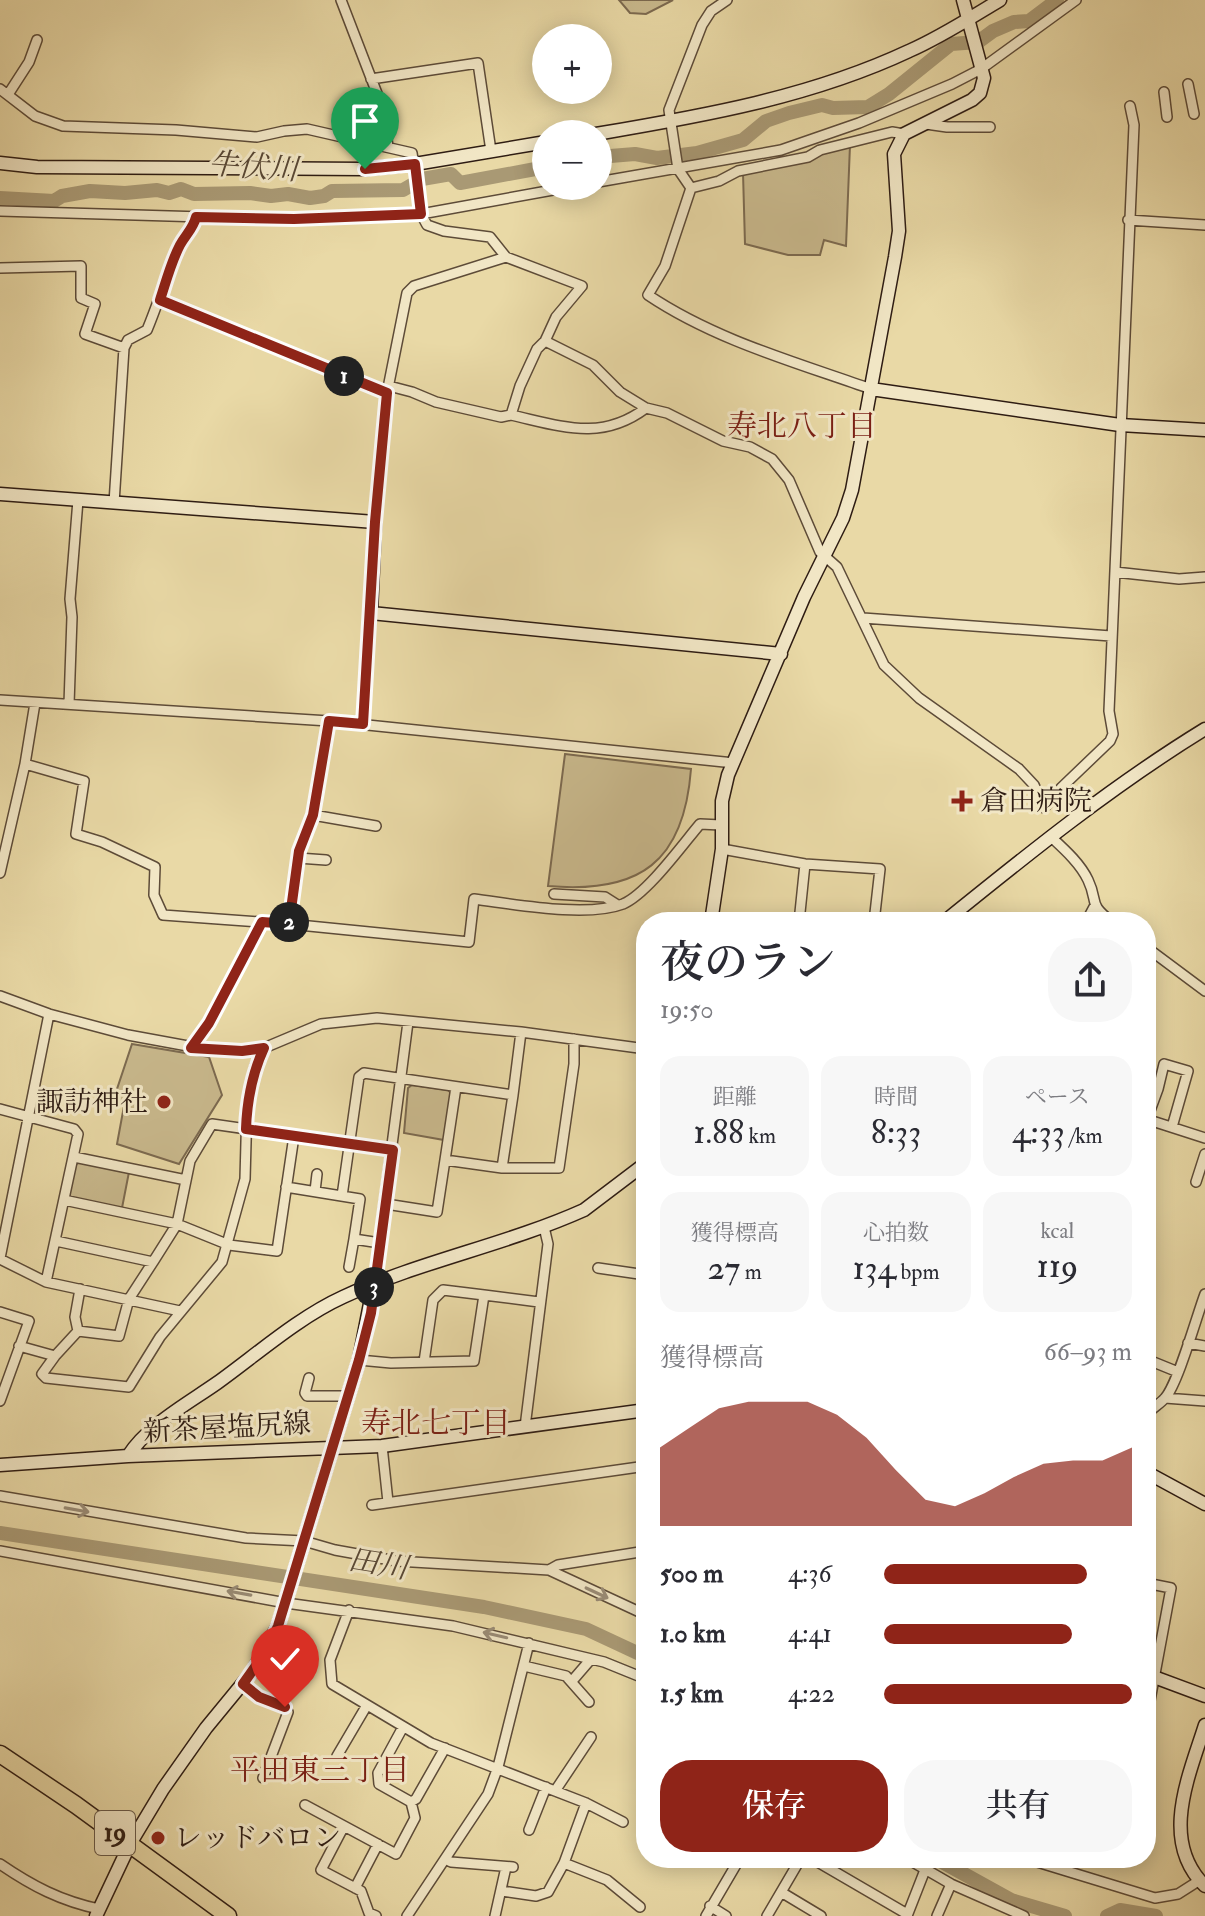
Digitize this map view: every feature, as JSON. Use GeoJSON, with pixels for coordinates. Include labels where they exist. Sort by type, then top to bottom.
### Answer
{"type":"FeatureCollection","features":[{"type":"Feature","properties":{"kind":"highway","name":"19"},"geometry":{"type":"LineString","coordinates":[[0,1754],[228,1916]]}},
{"type":"Feature","properties":{"kind":"street"},"geometry":{"type":"LineString","coordinates":[[341,0],[383,109],[388,147]]}},
{"type":"Feature","properties":{"kind":"street"},"geometry":{"type":"LineString","coordinates":[[691,188],[678,169],[669,110],[702,25],[711,11],[727,0]]}},
{"type":"Feature","properties":{"kind":"street"},"geometry":{"type":"LineString","coordinates":[[691,188],[719,181],[738,171],[808,157],[820,150],[892,132],[904,134],[972,100],[980,93],[984,78],[963,0]]}},
{"type":"Feature","properties":{"kind":"street"},"geometry":{"type":"LineString","coordinates":[[612,132],[670,125],[826,83],[911,51],[969,23],[1000,0]]}},
{"type":"Feature","properties":{"kind":"street"},"geometry":{"type":"LineString","coordinates":[[612,180],[781,150],[891,111],[981,65],[1076,0]]}},
{"type":"Feature","properties":{"kind":"street"},"geometry":{"type":"LineString","coordinates":[[37,40],[29,62],[4,91],[35,116],[63,126],[176,130],[257,137],[307,129],[412,153],[421,211],[427,225],[444,231],[490,237],[506,257],[582,286],[556,317],[545,341],[537,349],[511,415]]}},
{"type":"Feature","properties":{"kind":"street"},"geometry":{"type":"LineString","coordinates":[[371,79],[478,63],[491,151]]}},
{"type":"Feature","properties":{"kind":"street"},"geometry":{"type":"LineString","coordinates":[[1188,84],[1194,114]]}},
{"type":"Feature","properties":{"kind":"street"},"geometry":{"type":"LineString","coordinates":[[1164,92],[1167,117]]}},
{"type":"Feature","properties":{"kind":"street"},"geometry":{"type":"LineString","coordinates":[[545,341],[593,365],[620,392],[646,408],[667,413],[723,441],[750,447],[772,459],[789,480],[820,552],[837,567],[884,665],[919,698],[1019,769],[1034,785],[1044,808],[1110,741],[1113,734],[1109,711],[1111,636],[1134,125],[1130,106]]}},
{"type":"Feature","properties":{"kind":"street"},"geometry":{"type":"LineString","coordinates":[[924,124],[990,127]]}},
{"type":"Feature","properties":{"kind":"street"},"geometry":{"type":"LineString","coordinates":[[713,912],[722,849],[722,801],[734,763],[804,597],[843,518],[852,490],[899,231],[894,154],[904,134]]}},
{"type":"Feature","properties":{"kind":"street"},"geometry":{"type":"LineString","coordinates":[[0,163],[37,167],[365,169],[416,167],[532,144]]}},
{"type":"Feature","properties":{"kind":"street"},"geometry":{"type":"LineString","coordinates":[[691,188],[665,266],[648,295],[755,349],[871,389],[1120,425],[1205,430]]}},
{"type":"Feature","properties":{"kind":"street"},"geometry":{"type":"LineString","coordinates":[[0,211],[294,219],[421,211],[532,193]]}},
{"type":"Feature","properties":{"kind":"street"},"geometry":{"type":"LineString","coordinates":[[114,503],[124,348],[128,340],[147,330],[171,266],[196,217]]}},
{"type":"Feature","properties":{"kind":"street"},"geometry":{"type":"LineString","coordinates":[[1128,220],[1205,225]]}},
{"type":"Feature","properties":{"kind":"street"},"geometry":{"type":"LineString","coordinates":[[363,724],[375,522],[388,390],[407,293],[414,286],[506,257]]}},
{"type":"Feature","properties":{"kind":"street"},"geometry":{"type":"LineString","coordinates":[[0,268],[81,266],[81,298],[95,304],[85,334],[124,348]]}},
{"type":"Feature","properties":{"kind":"street"},"geometry":{"type":"LineString","coordinates":[[160,300],[388,390],[501,417],[511,415],[580,430],[611,427],[629,421],[646,408]]}},
{"type":"Feature","properties":{"kind":"street"},"geometry":{"type":"LineString","coordinates":[[0,494],[375,522]]}},
{"type":"Feature","properties":{"kind":"street"},"geometry":{"type":"LineString","coordinates":[[69,704],[70,599],[78,500]]}},
{"type":"Feature","properties":{"kind":"street"},"geometry":{"type":"LineString","coordinates":[[1115,572],[1179,579],[1205,577]]}},
{"type":"Feature","properties":{"kind":"street"},"geometry":{"type":"LineString","coordinates":[[371,613],[781,654]]}},
{"type":"Feature","properties":{"kind":"street"},"geometry":{"type":"LineString","coordinates":[[863,618],[1111,636]]}},
{"type":"Feature","properties":{"kind":"street"},"geometry":{"type":"LineString","coordinates":[[0,700],[329,721],[734,763]]}},
{"type":"Feature","properties":{"kind":"street"},"geometry":{"type":"LineString","coordinates":[[0,873],[25,764],[35,703]]}},
{"type":"Feature","properties":{"kind":"street"},"geometry":{"type":"LineString","coordinates":[[289,924],[298,858],[313,815],[329,721]]}},
{"type":"Feature","properties":{"kind":"street"},"geometry":{"type":"LineString","coordinates":[[956,912],[1050,836],[1156,759],[1205,729]]}},
{"type":"Feature","properties":{"kind":"street"},"geometry":{"type":"LineString","coordinates":[[25,764],[84,781],[76,834],[102,842],[155,867],[154,895],[163,915],[469,942],[474,899],[591,909],[624,903],[645,887],[700,824],[721,825]]}},
{"type":"Feature","properties":{"kind":"street"},"geometry":{"type":"LineString","coordinates":[[313,815],[376,826]]}},
{"type":"Feature","properties":{"kind":"street"},"geometry":{"type":"LineString","coordinates":[[1050,836],[1080,867],[1089,882],[1094,907],[1100,912]]}},
{"type":"Feature","properties":{"kind":"street"},"geometry":{"type":"LineString","coordinates":[[722,849],[805,864],[880,869],[875,912]]}},
{"type":"Feature","properties":{"kind":"street"},"geometry":{"type":"LineString","coordinates":[[298,858],[326,860]]}},
{"type":"Feature","properties":{"kind":"street"},"geometry":{"type":"LineString","coordinates":[[800,912],[805,864]]}},
{"type":"Feature","properties":{"kind":"street"},"geometry":{"type":"LineString","coordinates":[[554,894],[605,897],[616,905]]}},
{"type":"Feature","properties":{"kind":"street"},"geometry":{"type":"LineString","coordinates":[[1091,912],[1094,907]]}},
{"type":"Feature","properties":{"kind":"street"},"geometry":{"type":"LineString","coordinates":[[191,1048],[209,1023],[262,922]]}},
{"type":"Feature","properties":{"kind":"street"},"geometry":{"type":"LineString","coordinates":[[1156,954],[1205,991]]}},
{"type":"Feature","properties":{"kind":"street"},"geometry":{"type":"LineString","coordinates":[[0,996],[49,1014],[191,1048],[242,1051],[264,1048],[321,1024],[377,1018],[521,1032],[636,1048]]}},
{"type":"Feature","properties":{"kind":"street"},"geometry":{"type":"LineString","coordinates":[[49,1014],[0,1258],[46,1282],[180,1311]]}},
{"type":"Feature","properties":{"kind":"street"},"geometry":{"type":"LineString","coordinates":[[0,1864],[50,1895],[98,1913],[130,1844],[187,1754],[267,1650],[287,1600],[359,1360],[386,1204],[408,1022]]}},
{"type":"Feature","properties":{"kind":"street"},"geometry":{"type":"LineString","coordinates":[[502,1168],[521,1032]]}},
{"type":"Feature","properties":{"kind":"street"},"geometry":{"type":"LineString","coordinates":[[445,1160],[502,1168],[559,1168],[574,1064],[574,1039]]}},
{"type":"Feature","properties":{"kind":"street"},"geometry":{"type":"LineString","coordinates":[[78,1331],[42,1374],[46,1378],[129,1387],[160,1337],[222,1262],[245,1179],[247,1105],[255,1066],[264,1048]]}},
{"type":"Feature","properties":{"kind":"street"},"geometry":{"type":"LineString","coordinates":[[1156,1094],[1164,1064],[1188,1071],[1172,1127]]}},
{"type":"Feature","properties":{"kind":"street"},"geometry":{"type":"LineString","coordinates":[[342,1196],[359,1077],[364,1073],[513,1095]]}},
{"type":"Feature","properties":{"kind":"street"},"geometry":{"type":"LineString","coordinates":[[386,1204],[437,1212],[456,1087]]}},
{"type":"Feature","properties":{"kind":"street"},"geometry":{"type":"LineString","coordinates":[[0,1109],[74,1129],[78,1134],[46,1282]]}},
{"type":"Feature","properties":{"kind":"street"},"geometry":{"type":"LineString","coordinates":[[1156,1122],[1205,1138]]}},
{"type":"Feature","properties":{"kind":"street"},"geometry":{"type":"LineString","coordinates":[[78,1331],[119,1336],[129,1299],[177,1224],[190,1161],[212,1124],[393,1150]]}},
{"type":"Feature","properties":{"kind":"street"},"geometry":{"type":"LineString","coordinates":[[64,1200],[177,1224],[229,1245],[277,1251],[294,1136]]}},
{"type":"Feature","properties":{"kind":"street"},"geometry":{"type":"LineString","coordinates":[[1197,1182],[1205,1154]]}},
{"type":"Feature","properties":{"kind":"street"},"geometry":{"type":"LineString","coordinates":[[74,1157],[186,1180]]}},
{"type":"Feature","properties":{"kind":"street"},"geometry":{"type":"LineString","coordinates":[[128,1456],[137,1443],[185,1405],[320,1310],[374,1283],[544,1227],[584,1210],[636,1171]]}},
{"type":"Feature","properties":{"kind":"street"},"geometry":{"type":"LineString","coordinates":[[315,1191],[317,1174]]}},
{"type":"Feature","properties":{"kind":"street"},"geometry":{"type":"LineString","coordinates":[[286,1187],[360,1199],[349,1267]]}},
{"type":"Feature","properties":{"kind":"street"},"geometry":{"type":"LineString","coordinates":[[525,1427],[548,1244],[544,1227]]}},
{"type":"Feature","properties":{"kind":"street"},"geometry":{"type":"LineString","coordinates":[[354,1239],[380,1243]]}},
{"type":"Feature","properties":{"kind":"street"},"geometry":{"type":"LineString","coordinates":[[56,1241],[153,1262]]}},
{"type":"Feature","properties":{"kind":"street"},"geometry":{"type":"LineString","coordinates":[[598,1268],[636,1274]]}},
{"type":"Feature","properties":{"kind":"street"},"geometry":{"type":"LineString","coordinates":[[78,1331],[75,1317],[80,1289]]}},
{"type":"Feature","properties":{"kind":"street"},"geometry":{"type":"LineString","coordinates":[[424,1362],[433,1300],[443,1290],[539,1302]]}},
{"type":"Feature","properties":{"kind":"street"},"geometry":{"type":"LineString","coordinates":[[1156,1404],[1165,1398],[1178,1372],[1205,1294]]}},
{"type":"Feature","properties":{"kind":"street"},"geometry":{"type":"LineString","coordinates":[[359,1360],[391,1363],[474,1361],[484,1295]]}},
{"type":"Feature","properties":{"kind":"street"},"geometry":{"type":"LineString","coordinates":[[0,1312],[29,1321],[0,1401]]}},
{"type":"Feature","properties":{"kind":"street"},"geometry":{"type":"LineString","coordinates":[[1188,1343],[1205,1346]]}},
{"type":"Feature","properties":{"kind":"street"},"geometry":{"type":"LineString","coordinates":[[19,1346],[55,1356]]}},
{"type":"Feature","properties":{"kind":"street"},"geometry":{"type":"LineString","coordinates":[[1156,1363],[1178,1372]]}},
{"type":"Feature","properties":{"kind":"street"},"geometry":{"type":"LineString","coordinates":[[309,1378],[307,1396],[348,1396]]}},
{"type":"Feature","properties":{"kind":"street"},"geometry":{"type":"LineString","coordinates":[[1165,1398],[1205,1401]]}},
{"type":"Feature","properties":{"kind":"street","name":"新茶屋塩尻線"},"geometry":{"type":"LineString","coordinates":[[0,1465],[128,1456],[382,1446],[636,1411]]}},
{"type":"Feature","properties":{"kind":"street"},"geometry":{"type":"LineString","coordinates":[[382,1446],[388,1502]]}},
{"type":"Feature","properties":{"kind":"street"},"geometry":{"type":"LineString","coordinates":[[372,1505],[636,1467]]}},
{"type":"Feature","properties":{"kind":"street"},"geometry":{"type":"LineString","coordinates":[[1156,1477],[1205,1504]]}},
{"type":"Feature","properties":{"kind":"street"},"geometry":{"type":"LineString","coordinates":[[0,1496],[246,1538],[303,1543],[396,1561],[549,1570],[636,1610]]}},
{"type":"Feature","properties":{"kind":"street"},"geometry":{"type":"LineString","coordinates":[[0,1551],[453,1626],[591,1659],[636,1675]]}},
{"type":"Feature","properties":{"kind":"street"},"geometry":{"type":"LineString","coordinates":[[549,1570],[558,1565],[636,1553]]}},
{"type":"Feature","properties":{"kind":"street"},"geometry":{"type":"LineString","coordinates":[[1156,1585],[1171,1588],[1156,1650]]}},
{"type":"Feature","properties":{"kind":"street"},"geometry":{"type":"LineString","coordinates":[[349,1610],[330,1660],[332,1684],[403,1727],[445,1748],[586,1803],[623,1822]]}},
{"type":"Feature","properties":{"kind":"street"},"geometry":{"type":"LineString","coordinates":[[407,1916],[476,1815],[498,1767],[529,1643]]}},
{"type":"Feature","properties":{"kind":"street"},"geometry":{"type":"LineString","coordinates":[[572,1681],[591,1659]]}},
{"type":"Feature","properties":{"kind":"street"},"geometry":{"type":"LineString","coordinates":[[524,1666],[566,1676],[589,1702]]}},
{"type":"Feature","properties":{"kind":"street"},"geometry":{"type":"LineString","coordinates":[[1156,1677],[1205,1696]]}},
{"type":"Feature","properties":{"kind":"street"},"geometry":{"type":"LineString","coordinates":[[243,1684],[259,1697],[285,1707],[288,1712],[263,1778]]}},
{"type":"Feature","properties":{"kind":"street"},"geometry":{"type":"LineString","coordinates":[[337,1756],[367,1705]]}},
{"type":"Feature","properties":{"kind":"street"},"geometry":{"type":"LineString","coordinates":[[1064,1868],[1155,1898],[1178,1894],[1202,1883],[1184,1850],[1180,1816],[1205,1725]]}},
{"type":"Feature","properties":{"kind":"street"},"geometry":{"type":"LineString","coordinates":[[305,1805],[396,1854],[415,1818],[411,1802],[379,1784],[378,1773],[403,1727]]}},
{"type":"Feature","properties":{"kind":"street"},"geometry":{"type":"LineString","coordinates":[[529,1830],[550,1789],[591,1737]]}},
{"type":"Feature","properties":{"kind":"street"},"geometry":{"type":"LineString","coordinates":[[411,1802],[416,1799],[445,1748]]}},
{"type":"Feature","properties":{"kind":"street"},"geometry":{"type":"LineString","coordinates":[[502,1891],[536,1896],[548,1892],[564,1863],[586,1803]]}},
{"type":"Feature","properties":{"kind":"street"},"geometry":{"type":"LineString","coordinates":[[344,1826],[321,1870],[361,1891],[369,1913],[376,1916]]}},
{"type":"Feature","properties":{"kind":"street"},"geometry":{"type":"LineString","coordinates":[[355,1888],[378,1844]]}},
{"type":"Feature","properties":{"kind":"street"},"geometry":{"type":"LineString","coordinates":[[445,1859],[510,1867],[495,1916]]}},
{"type":"Feature","properties":{"kind":"street"},"geometry":{"type":"LineString","coordinates":[[564,1863],[607,1880],[640,1907]]}},
{"type":"Feature","properties":{"kind":"street"},"geometry":{"type":"LineString","coordinates":[[726,1916],[708,1911],[734,1868]]}},
{"type":"Feature","properties":{"kind":"street"},"geometry":{"type":"LineString","coordinates":[[767,1916],[792,1868]]}},
{"type":"Feature","properties":{"kind":"street"},"geometry":{"type":"LineString","coordinates":[[828,1868],[907,1915],[925,1870]]}},
{"type":"Feature","properties":{"kind":"street"},"geometry":{"type":"LineString","coordinates":[[922,1868],[1024,1916]]}},
{"type":"Feature","properties":{"kind":"street"},"geometry":{"type":"LineString","coordinates":[[937,1916],[951,1884]]}},
{"type":"Feature","properties":{"kind":"street"},"geometry":{"type":"LineString","coordinates":[[781,1892],[821,1916]]}},
{"type":"Feature","properties":{"kind":"shaded area"},"geometry":{"type":"Polygon","coordinates":[[[619,0],[673,0],[646,14],[630,13],[619,0]]]}},
{"type":"Feature","properties":{"kind":"shaded area"},"geometry":{"type":"Polygon","coordinates":[[[850,145],[846,246],[824,240],[820,255],[788,255],[745,244],[743,173],[850,145]]]}},
{"type":"Feature","properties":{"kind":"shaded area"},"geometry":{"type":"Polygon","coordinates":[[[565,754],[691,769],[687,801],[679,828],[667,849],[651,865],[632,877],[608,884],[548,886],[565,754]]]}},
{"type":"Feature","properties":{"kind":"shaded area"},"geometry":{"type":"Polygon","coordinates":[[[132,1044],[209,1057],[222,1095],[179,1164],[117,1144],[124,1106],[115,1095],[132,1044]]]}},
{"type":"Feature","properties":{"kind":"shaded area"},"geometry":{"type":"Polygon","coordinates":[[[412,1085],[451,1093],[444,1140],[404,1133],[408,1088],[412,1085]]]}},
{"type":"Feature","properties":{"kind":"shaded area"},"geometry":{"type":"Polygon","coordinates":[[[80,1162],[129,1172],[122,1208],[72,1198],[69,1194],[75,1165],[80,1162]]]}},
{"type":"Feature","properties":{"kind":"waterway","name":"牛伏川"},"geometry":{"type":"LineString","coordinates":[[612,156],[635,154],[657,158],[697,153],[743,140],[766,121],[789,113],[822,105],[833,108],[868,107],[951,44],[978,42],[1014,22],[1029,21],[1057,0]]}},
{"type":"Feature","properties":{"kind":"waterway","name":"牛伏川"},"geometry":{"type":"LineString","coordinates":[[0,198],[54,201],[62,196],[90,191],[125,193],[157,190],[169,193],[181,189],[194,194],[288,194],[310,198],[332,191],[403,190],[422,179],[451,174],[460,183],[532,170]]}},
{"type":"Feature","properties":{"kind":"waterway","name":"田川"},"geometry":{"type":"LineString","coordinates":[[0,1533],[484,1607],[586,1629],[636,1652]]}},
{"type":"Feature","properties":{"kind":"waterway","name":"田川"},"geometry":{"type":"LineString","coordinates":[[953,1868],[1011,1900],[1065,1916]]}},
{"type":"Feature","properties":{"kind":"waterway","name":"田川"},"geometry":{"type":"LineString","coordinates":[[1107,1916],[1120,1910],[1156,1916]]}},
{"type":"Feature","properties":{"kind":"place","name":"倉田病院"},"geometry":{"type":"Point","coordinates":[962,801]}},
{"type":"Feature","properties":{"kind":"place","name":"諏訪神社"},"geometry":{"type":"Point","coordinates":[164,1102]}},
{"type":"Feature","properties":{"kind":"place","name":"レッドバロン"},"geometry":{"type":"Point","coordinates":[158,1838]}},
{"type":"Feature","properties":{"kind":"district","name":"寿北八丁目"},"geometry":{"type":"Point","coordinates":[802,426]}},
{"type":"Feature","properties":{"kind":"district","name":"寿北七丁目"},"geometry":{"type":"Point","coordinates":[436,1423]}},
{"type":"Feature","properties":{"kind":"district","name":"平田東三丁目"},"geometry":{"type":"Point","coordinates":[320,1770]}},
{"type":"Feature","properties":{"kind":"route"},"geometry":{"type":"LineString","coordinates":[[285,1707],[259,1697],[243,1684],[267,1650],[278,1626],[359,1360],[371,1313],[393,1150],[246,1129],[247,1105],[255,1066],[264,1048],[215,1051],[191,1048],[209,1023],[262,922],[289,924],[299,851],[313,815],[329,721],[363,724],[375,522],[387,393],[160,300],[171,266],[196,217],[294,219],[421,214],[415,164],[365,169]]}}]}
